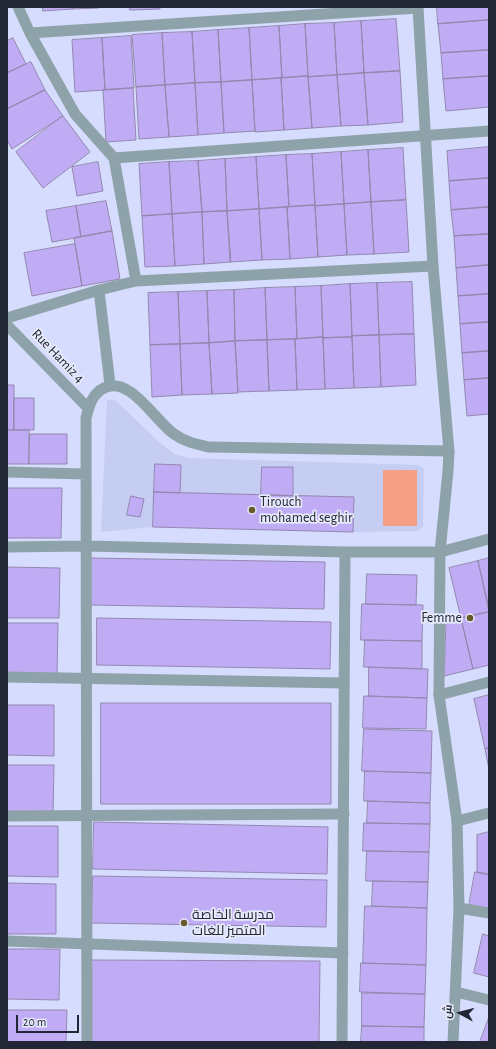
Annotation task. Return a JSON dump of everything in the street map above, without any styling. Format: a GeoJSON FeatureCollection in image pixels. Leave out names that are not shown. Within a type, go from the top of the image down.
{"type":"FeatureCollection","features":[{"type":"Feature","properties":{"kind":"street"},"geometry":{"type":"LineString","coordinates":[[18,7],[30,33],[75,114],[114,158],[136,281]]}},
{"type":"Feature","properties":{"kind":"street"},"geometry":{"type":"LineString","coordinates":[[30,33],[418,8],[433,266],[449,451],[440,552],[439,695],[457,821],[459,908],[453,1042]]}},
{"type":"Feature","properties":{"kind":"street"},"geometry":{"type":"LineString","coordinates":[[114,158],[489,131]]}},
{"type":"Feature","properties":{"kind":"street"},"geometry":{"type":"LineString","coordinates":[[7,318],[99,290],[136,281],[433,266]]}},
{"type":"Feature","properties":{"kind":"street"},"geometry":{"type":"LineString","coordinates":[[99,290],[110,385]]}},
{"type":"Feature","properties":{"kind":"street","name":"Rue Hamiz 4"},"geometry":{"type":"LineString","coordinates":[[7,325],[88,408]]}},
{"type":"Feature","properties":{"kind":"street"},"geometry":{"type":"LineString","coordinates":[[87,1042],[86,418],[88,408],[93,398],[100,390],[110,385],[118,385],[128,389],[173,433],[189,443],[209,447],[449,451]]}},
{"type":"Feature","properties":{"kind":"street"},"geometry":{"type":"LineString","coordinates":[[7,472],[86,474]]}},
{"type":"Feature","properties":{"kind":"street"},"geometry":{"type":"LineString","coordinates":[[7,547],[86,546],[345,552],[440,552],[489,539]]}},
{"type":"Feature","properties":{"kind":"street"},"geometry":{"type":"LineString","coordinates":[[342,1042],[345,552]]}},
{"type":"Feature","properties":{"kind":"street"},"geometry":{"type":"LineString","coordinates":[[7,677],[344,683]]}},
{"type":"Feature","properties":{"kind":"street"},"geometry":{"type":"LineString","coordinates":[[439,695],[489,682]]}},
{"type":"Feature","properties":{"kind":"street"},"geometry":{"type":"LineString","coordinates":[[457,821],[489,813]]}},
{"type":"Feature","properties":{"kind":"street"},"geometry":{"type":"LineString","coordinates":[[7,816],[344,814]]}},
{"type":"Feature","properties":{"kind":"street"},"geometry":{"type":"LineString","coordinates":[[459,908],[489,913]]}},
{"type":"Feature","properties":{"kind":"street"},"geometry":{"type":"LineString","coordinates":[[7,941],[343,953]]}},
{"type":"Feature","properties":{"kind":"street"},"geometry":{"type":"LineString","coordinates":[[456,992],[489,1000]]}},
{"type":"Feature","properties":{"kind":"shaded area"},"geometry":{"type":"Polygon","coordinates":[[[107,400],[115,400],[174,454],[188,458],[418,465],[424,469],[423,527],[418,531],[353,532],[153,527],[101,532],[107,400]]]}},
{"type":"Feature","properties":{"kind":"shaded area"},"geometry":{"type":"Polygon","coordinates":[[[383,470],[417,470],[417,526],[383,526],[383,470]]]}},
{"type":"Feature","properties":{"kind":"building"},"geometry":{"type":"Polygon","coordinates":[[[43,7],[72,7],[73,9],[43,11],[43,7]]]}},
{"type":"Feature","properties":{"kind":"building"},"geometry":{"type":"Polygon","coordinates":[[[72,7],[99,7],[99,8],[73,9],[72,7]]]}},
{"type":"Feature","properties":{"kind":"building"},"geometry":{"type":"Polygon","coordinates":[[[130,7],[160,7],[160,9],[130,10],[130,7]]]}},
{"type":"Feature","properties":{"kind":"building"},"geometry":{"type":"Polygon","coordinates":[[[437,7],[489,7],[489,20],[438,24],[437,7]]]}},
{"type":"Feature","properties":{"kind":"building"},"geometry":{"type":"Polygon","coordinates":[[[396,19],[400,71],[364,73],[361,21],[396,19]]]}},
{"type":"Feature","properties":{"kind":"building"},"geometry":{"type":"Polygon","coordinates":[[[489,20],[489,50],[441,53],[438,24],[489,20]]]}},
{"type":"Feature","properties":{"kind":"building"},"geometry":{"type":"Polygon","coordinates":[[[361,21],[364,73],[337,75],[334,23],[361,21]]]}},
{"type":"Feature","properties":{"kind":"building"},"geometry":{"type":"Polygon","coordinates":[[[334,23],[337,75],[308,77],[305,24],[334,23]]]}},
{"type":"Feature","properties":{"kind":"building"},"geometry":{"type":"Polygon","coordinates":[[[305,24],[308,76],[282,78],[279,26],[305,24]]]}},
{"type":"Feature","properties":{"kind":"building"},"geometry":{"type":"Polygon","coordinates":[[[279,26],[282,78],[252,80],[249,28],[279,26]]]}},
{"type":"Feature","properties":{"kind":"building"},"geometry":{"type":"Polygon","coordinates":[[[249,28],[252,80],[221,82],[218,30],[249,28]]]}},
{"type":"Feature","properties":{"kind":"building"},"geometry":{"type":"Polygon","coordinates":[[[218,30],[221,82],[195,83],[192,32],[218,30]]]}},
{"type":"Feature","properties":{"kind":"building"},"geometry":{"type":"Polygon","coordinates":[[[192,32],[195,83],[165,85],[162,33],[192,32]]]}},
{"type":"Feature","properties":{"kind":"building"},"geometry":{"type":"Polygon","coordinates":[[[162,33],[165,85],[136,87],[132,35],[162,33]]]}},
{"type":"Feature","properties":{"kind":"building"},"geometry":{"type":"Polygon","coordinates":[[[131,36],[134,88],[105,90],[102,38],[131,36]]]}},
{"type":"Feature","properties":{"kind":"building"},"geometry":{"type":"Polygon","coordinates":[[[13,38],[26,64],[7,73],[7,41],[13,38]]]}},
{"type":"Feature","properties":{"kind":"building"},"geometry":{"type":"Polygon","coordinates":[[[102,38],[105,90],[75,92],[72,40],[102,38]]]}},
{"type":"Feature","properties":{"kind":"building"},"geometry":{"type":"Polygon","coordinates":[[[489,50],[489,76],[443,79],[441,53],[489,50]]]}},
{"type":"Feature","properties":{"kind":"building"},"geometry":{"type":"Polygon","coordinates":[[[31,62],[45,90],[7,109],[7,73],[31,62]]]}},
{"type":"Feature","properties":{"kind":"building"},"geometry":{"type":"Polygon","coordinates":[[[400,71],[403,122],[368,125],[364,73],[400,71]]]}},
{"type":"Feature","properties":{"kind":"building"},"geometry":{"type":"Polygon","coordinates":[[[364,73],[368,125],[341,126],[337,75],[364,73]]]}},
{"type":"Feature","properties":{"kind":"building"},"geometry":{"type":"Polygon","coordinates":[[[337,75],[341,126],[312,128],[308,77],[337,75]]]}},
{"type":"Feature","properties":{"kind":"building"},"geometry":{"type":"Polygon","coordinates":[[[308,76],[312,128],[284,130],[281,78],[308,76]]]}},
{"type":"Feature","properties":{"kind":"building"},"geometry":{"type":"Polygon","coordinates":[[[489,76],[489,107],[446,111],[443,79],[489,76]]]}},
{"type":"Feature","properties":{"kind":"building"},"geometry":{"type":"Polygon","coordinates":[[[281,78],[284,130],[255,132],[252,80],[281,78]]]}},
{"type":"Feature","properties":{"kind":"building"},"geometry":{"type":"Polygon","coordinates":[[[252,80],[255,131],[224,133],[221,82],[252,80]]]}},
{"type":"Feature","properties":{"kind":"building"},"geometry":{"type":"Polygon","coordinates":[[[221,82],[224,133],[198,135],[195,83],[221,82]]]}},
{"type":"Feature","properties":{"kind":"building"},"geometry":{"type":"Polygon","coordinates":[[[195,83],[198,135],[169,137],[165,85],[195,83]]]}},
{"type":"Feature","properties":{"kind":"building"},"geometry":{"type":"Polygon","coordinates":[[[165,85],[169,137],[139,139],[136,87],[165,85]]]}},
{"type":"Feature","properties":{"kind":"building"},"geometry":{"type":"Polygon","coordinates":[[[133,88],[136,140],[106,142],[103,90],[133,88]]]}},
{"type":"Feature","properties":{"kind":"building"},"geometry":{"type":"Polygon","coordinates":[[[45,90],[63,116],[12,149],[7,140],[7,109],[45,90]]]}},
{"type":"Feature","properties":{"kind":"building"},"geometry":{"type":"Polygon","coordinates":[[[63,116],[90,152],[43,188],[16,152],[63,116]]]}},
{"type":"Feature","properties":{"kind":"building"},"geometry":{"type":"Polygon","coordinates":[[[489,147],[489,178],[449,181],[447,151],[489,147]]]}},
{"type":"Feature","properties":{"kind":"building"},"geometry":{"type":"Polygon","coordinates":[[[403,148],[406,200],[371,202],[368,150],[403,148]]]}},
{"type":"Feature","properties":{"kind":"building"},"geometry":{"type":"Polygon","coordinates":[[[368,150],[371,202],[344,204],[341,152],[368,150]]]}},
{"type":"Feature","properties":{"kind":"building"},"geometry":{"type":"Polygon","coordinates":[[[341,152],[344,204],[315,206],[312,154],[341,152]]]}},
{"type":"Feature","properties":{"kind":"building"},"geometry":{"type":"Polygon","coordinates":[[[312,154],[315,205],[289,207],[286,155],[312,154]]]}},
{"type":"Feature","properties":{"kind":"building"},"geometry":{"type":"Polygon","coordinates":[[[286,155],[289,207],[259,209],[256,157],[286,155]]]}},
{"type":"Feature","properties":{"kind":"building"},"geometry":{"type":"Polygon","coordinates":[[[256,157],[259,209],[227,211],[225,159],[256,157]]]}},
{"type":"Feature","properties":{"kind":"building"},"geometry":{"type":"Polygon","coordinates":[[[225,159],[227,211],[202,212],[198,161],[225,159]]]}},
{"type":"Feature","properties":{"kind":"building"},"geometry":{"type":"Polygon","coordinates":[[[198,161],[202,212],[172,214],[169,162],[198,161]]]}},
{"type":"Feature","properties":{"kind":"building"},"geometry":{"type":"Polygon","coordinates":[[[98,162],[103,191],[77,196],[72,167],[98,162]]]}},
{"type":"Feature","properties":{"kind":"building"},"geometry":{"type":"Polygon","coordinates":[[[169,162],[172,214],[142,216],[139,164],[169,162]]]}},
{"type":"Feature","properties":{"kind":"building"},"geometry":{"type":"Polygon","coordinates":[[[489,178],[489,207],[451,210],[449,181],[489,178]]]}},
{"type":"Feature","properties":{"kind":"building"},"geometry":{"type":"Polygon","coordinates":[[[406,200],[409,252],[374,254],[371,202],[406,200]]]}},
{"type":"Feature","properties":{"kind":"building"},"geometry":{"type":"Polygon","coordinates":[[[106,201],[112,231],[81,237],[76,206],[106,201]]]}},
{"type":"Feature","properties":{"kind":"building"},"geometry":{"type":"Polygon","coordinates":[[[371,202],[374,254],[347,255],[344,204],[371,202]]]}},
{"type":"Feature","properties":{"kind":"building"},"geometry":{"type":"Polygon","coordinates":[[[344,204],[347,255],[318,257],[315,206],[344,204]]]}},
{"type":"Feature","properties":{"kind":"building"},"geometry":{"type":"Polygon","coordinates":[[[315,205],[318,257],[290,259],[287,207],[315,205]]]}},
{"type":"Feature","properties":{"kind":"building"},"geometry":{"type":"Polygon","coordinates":[[[76,206],[81,237],[52,242],[46,211],[76,206]]]}},
{"type":"Feature","properties":{"kind":"building"},"geometry":{"type":"Polygon","coordinates":[[[287,207],[290,259],[262,260],[259,209],[287,207]]]}},
{"type":"Feature","properties":{"kind":"building"},"geometry":{"type":"Polygon","coordinates":[[[489,207],[489,234],[454,236],[451,210],[489,207]]]}},
{"type":"Feature","properties":{"kind":"building"},"geometry":{"type":"Polygon","coordinates":[[[259,209],[262,260],[230,262],[227,211],[259,209]]]}},
{"type":"Feature","properties":{"kind":"building"},"geometry":{"type":"Polygon","coordinates":[[[227,211],[231,262],[204,264],[202,212],[227,211]]]}},
{"type":"Feature","properties":{"kind":"building"},"geometry":{"type":"Polygon","coordinates":[[[202,212],[204,264],[175,266],[172,214],[202,212]]]}},
{"type":"Feature","properties":{"kind":"building"},"geometry":{"type":"Polygon","coordinates":[[[172,214],[175,266],[145,267],[142,216],[172,214]]]}},
{"type":"Feature","properties":{"kind":"building"},"geometry":{"type":"Polygon","coordinates":[[[112,231],[120,279],[82,286],[74,238],[112,231]]]}},
{"type":"Feature","properties":{"kind":"building"},"geometry":{"type":"Polygon","coordinates":[[[489,234],[489,265],[456,268],[454,236],[489,234]]]}},
{"type":"Feature","properties":{"kind":"building"},"geometry":{"type":"Polygon","coordinates":[[[75,244],[82,286],[32,296],[24,253],[75,244]]]}},
{"type":"Feature","properties":{"kind":"building"},"geometry":{"type":"Polygon","coordinates":[[[489,265],[489,294],[458,296],[456,268],[489,265]]]}},
{"type":"Feature","properties":{"kind":"building"},"geometry":{"type":"Polygon","coordinates":[[[412,282],[414,334],[379,335],[377,283],[412,282]]]}},
{"type":"Feature","properties":{"kind":"building"},"geometry":{"type":"Polygon","coordinates":[[[377,283],[379,335],[352,336],[350,284],[377,283]]]}},
{"type":"Feature","properties":{"kind":"building"},"geometry":{"type":"Polygon","coordinates":[[[350,284],[352,337],[323,338],[321,286],[350,284]]]}},
{"type":"Feature","properties":{"kind":"building"},"geometry":{"type":"Polygon","coordinates":[[[321,286],[323,337],[297,339],[295,287],[321,286]]]}},
{"type":"Feature","properties":{"kind":"building"},"geometry":{"type":"Polygon","coordinates":[[[295,287],[297,339],[267,340],[265,288],[295,287]]]}},
{"type":"Feature","properties":{"kind":"building"},"geometry":{"type":"Polygon","coordinates":[[[265,288],[267,340],[235,341],[234,290],[265,288]]]}},
{"type":"Feature","properties":{"kind":"building"},"geometry":{"type":"Polygon","coordinates":[[[234,290],[235,341],[209,343],[207,291],[234,290]]]}},
{"type":"Feature","properties":{"kind":"building"},"geometry":{"type":"Polygon","coordinates":[[[207,291],[209,343],[180,344],[178,292],[207,291]]]}},
{"type":"Feature","properties":{"kind":"building"},"geometry":{"type":"Polygon","coordinates":[[[178,292],[180,344],[150,345],[148,293],[178,292]]]}},
{"type":"Feature","properties":{"kind":"building"},"geometry":{"type":"Polygon","coordinates":[[[489,294],[489,322],[460,324],[458,296],[489,294]]]}},
{"type":"Feature","properties":{"kind":"building"},"geometry":{"type":"Polygon","coordinates":[[[489,322],[489,351],[462,353],[460,324],[489,322]]]}},
{"type":"Feature","properties":{"kind":"building"},"geometry":{"type":"Polygon","coordinates":[[[414,334],[416,385],[381,387],[379,335],[414,334]]]}},
{"type":"Feature","properties":{"kind":"building"},"geometry":{"type":"Polygon","coordinates":[[[379,335],[381,387],[354,388],[352,336],[379,335]]]}},
{"type":"Feature","properties":{"kind":"building"},"geometry":{"type":"Polygon","coordinates":[[[323,337],[325,389],[297,390],[295,339],[323,337]]]}},
{"type":"Feature","properties":{"kind":"building"},"geometry":{"type":"Polygon","coordinates":[[[352,337],[354,388],[325,389],[323,338],[352,337]]]}},
{"type":"Feature","properties":{"kind":"building"},"geometry":{"type":"Polygon","coordinates":[[[295,339],[297,390],[269,391],[267,340],[295,339]]]}},
{"type":"Feature","properties":{"kind":"building"},"geometry":{"type":"Polygon","coordinates":[[[267,340],[269,391],[238,392],[235,341],[267,340]]]}},
{"type":"Feature","properties":{"kind":"building"},"geometry":{"type":"Polygon","coordinates":[[[235,341],[238,393],[212,394],[209,343],[235,341]]]}},
{"type":"Feature","properties":{"kind":"building"},"geometry":{"type":"Polygon","coordinates":[[[209,343],[212,394],[182,395],[180,344],[209,343]]]}},
{"type":"Feature","properties":{"kind":"building"},"geometry":{"type":"Polygon","coordinates":[[[180,344],[182,395],[152,397],[150,345],[180,344]]]}},
{"type":"Feature","properties":{"kind":"building"},"geometry":{"type":"Polygon","coordinates":[[[489,351],[489,378],[464,380],[462,353],[489,351]]]}},
{"type":"Feature","properties":{"kind":"building"},"geometry":{"type":"Polygon","coordinates":[[[489,378],[489,414],[467,416],[464,380],[489,378]]]}},
{"type":"Feature","properties":{"kind":"building"},"geometry":{"type":"Polygon","coordinates":[[[7,385],[14,385],[14,430],[7,430],[7,385]]]}},
{"type":"Feature","properties":{"kind":"building"},"geometry":{"type":"Polygon","coordinates":[[[14,398],[34,398],[34,430],[14,430],[14,398]]]}},
{"type":"Feature","properties":{"kind":"building"},"geometry":{"type":"Polygon","coordinates":[[[7,430],[29,430],[29,464],[7,464],[7,430]]]}},
{"type":"Feature","properties":{"kind":"building"},"geometry":{"type":"Polygon","coordinates":[[[30,434],[67,434],[67,464],[29,464],[30,434]]]}},
{"type":"Feature","properties":{"kind":"building"},"geometry":{"type":"Polygon","coordinates":[[[155,464],[181,465],[180,493],[154,492],[155,464]]]}},
{"type":"Feature","properties":{"kind":"building"},"geometry":{"type":"Polygon","coordinates":[[[262,467],[293,467],[293,496],[261,495],[262,467]]]}},
{"type":"Feature","properties":{"kind":"building"},"geometry":{"type":"Polygon","coordinates":[[[7,488],[62,488],[61,538],[7,538],[7,488]]]}},
{"type":"Feature","properties":{"kind":"building"},"geometry":{"type":"Polygon","coordinates":[[[154,492],[354,497],[353,532],[153,527],[154,492]]]}},
{"type":"Feature","properties":{"kind":"building"},"geometry":{"type":"Polygon","coordinates":[[[131,496],[144,499],[140,517],[127,515],[131,496]]]}},
{"type":"Feature","properties":{"kind":"building"},"geometry":{"type":"Polygon","coordinates":[[[91,558],[325,562],[324,609],[90,605],[91,558]]]}},
{"type":"Feature","properties":{"kind":"building"},"geometry":{"type":"Polygon","coordinates":[[[489,558],[489,608],[478,561],[489,558]]]}},
{"type":"Feature","properties":{"kind":"building"},"geometry":{"type":"Polygon","coordinates":[[[478,561],[489,612],[461,618],[449,568],[478,561]]]}},
{"type":"Feature","properties":{"kind":"building"},"geometry":{"type":"Polygon","coordinates":[[[7,567],[60,568],[59,618],[7,618],[7,567]]]}},
{"type":"Feature","properties":{"kind":"building"},"geometry":{"type":"Polygon","coordinates":[[[367,574],[417,575],[416,605],[366,604],[367,574]]]}},
{"type":"Feature","properties":{"kind":"building"},"geometry":{"type":"Polygon","coordinates":[[[362,604],[423,605],[422,641],[361,640],[362,604]]]}},
{"type":"Feature","properties":{"kind":"building"},"geometry":{"type":"Polygon","coordinates":[[[489,612],[489,665],[473,669],[461,618],[489,612]]]}},
{"type":"Feature","properties":{"kind":"building"},"geometry":{"type":"Polygon","coordinates":[[[97,618],[331,622],[330,669],[97,665],[97,618]]]}},
{"type":"Feature","properties":{"kind":"building"},"geometry":{"type":"Polygon","coordinates":[[[461,619],[473,669],[444,676],[446,622],[461,619]]]}},
{"type":"Feature","properties":{"kind":"building"},"geometry":{"type":"Polygon","coordinates":[[[7,623],[58,623],[57,674],[7,673],[7,623]]]}},
{"type":"Feature","properties":{"kind":"building"},"geometry":{"type":"Polygon","coordinates":[[[365,640],[422,641],[422,669],[364,667],[365,640]]]}},
{"type":"Feature","properties":{"kind":"building"},"geometry":{"type":"Polygon","coordinates":[[[369,667],[428,669],[427,698],[369,696],[369,667]]]}},
{"type":"Feature","properties":{"kind":"building"},"geometry":{"type":"Polygon","coordinates":[[[489,695],[489,748],[485,749],[474,699],[489,695]]]}},
{"type":"Feature","properties":{"kind":"building"},"geometry":{"type":"Polygon","coordinates":[[[364,696],[427,698],[426,729],[363,728],[364,696]]]}},
{"type":"Feature","properties":{"kind":"building"},"geometry":{"type":"Polygon","coordinates":[[[101,703],[331,703],[331,804],[101,804],[101,703]]]}},
{"type":"Feature","properties":{"kind":"building"},"geometry":{"type":"Polygon","coordinates":[[[7,705],[54,705],[54,756],[7,755],[7,705]]]}},
{"type":"Feature","properties":{"kind":"building"},"geometry":{"type":"Polygon","coordinates":[[[364,729],[432,731],[431,773],[362,771],[364,729]]]}},
{"type":"Feature","properties":{"kind":"building"},"geometry":{"type":"Polygon","coordinates":[[[489,748],[489,769],[485,749],[489,748]]]}},
{"type":"Feature","properties":{"kind":"building"},"geometry":{"type":"Polygon","coordinates":[[[7,765],[54,765],[53,815],[7,815],[7,765]]]}},
{"type":"Feature","properties":{"kind":"building"},"geometry":{"type":"Polygon","coordinates":[[[365,771],[431,773],[430,803],[364,801],[365,771]]]}},
{"type":"Feature","properties":{"kind":"building"},"geometry":{"type":"Polygon","coordinates":[[[368,801],[430,803],[430,824],[367,823],[368,801]]]}},
{"type":"Feature","properties":{"kind":"building"},"geometry":{"type":"Polygon","coordinates":[[[94,822],[328,827],[327,874],[93,869],[94,822]]]}},
{"type":"Feature","properties":{"kind":"building"},"geometry":{"type":"Polygon","coordinates":[[[364,823],[430,824],[429,852],[363,851],[364,823]]]}},
{"type":"Feature","properties":{"kind":"building"},"geometry":{"type":"Polygon","coordinates":[[[7,826],[58,826],[58,877],[7,876],[7,826]]]}},
{"type":"Feature","properties":{"kind":"building"},"geometry":{"type":"Polygon","coordinates":[[[489,832],[489,874],[477,872],[477,835],[489,832]]]}},
{"type":"Feature","properties":{"kind":"building"},"geometry":{"type":"Polygon","coordinates":[[[367,851],[429,852],[428,882],[366,881],[367,851]]]}},
{"type":"Feature","properties":{"kind":"building"},"geometry":{"type":"Polygon","coordinates":[[[475,872],[489,875],[489,910],[469,906],[475,872]]]}},
{"type":"Feature","properties":{"kind":"building"},"geometry":{"type":"Polygon","coordinates":[[[93,876],[327,880],[326,927],[92,923],[93,876]]]}},
{"type":"Feature","properties":{"kind":"building"},"geometry":{"type":"Polygon","coordinates":[[[373,881],[428,882],[427,908],[372,906],[373,881]]]}},
{"type":"Feature","properties":{"kind":"building"},"geometry":{"type":"Polygon","coordinates":[[[7,883],[56,884],[56,934],[7,934],[7,883]]]}},
{"type":"Feature","properties":{"kind":"building"},"geometry":{"type":"Polygon","coordinates":[[[365,906],[427,908],[426,965],[363,963],[365,906]]]}},
{"type":"Feature","properties":{"kind":"building"},"geometry":{"type":"Polygon","coordinates":[[[483,934],[489,936],[489,977],[474,973],[483,934]]]}},
{"type":"Feature","properties":{"kind":"building"},"geometry":{"type":"Polygon","coordinates":[[[7,949],[60,949],[59,1000],[7,999],[7,949]]]}},
{"type":"Feature","properties":{"kind":"building"},"geometry":{"type":"Polygon","coordinates":[[[90,960],[320,961],[319,1042],[90,1042],[90,960]]]}},
{"type":"Feature","properties":{"kind":"building"},"geometry":{"type":"Polygon","coordinates":[[[361,963],[426,965],[425,994],[360,992],[361,963]]]}},
{"type":"Feature","properties":{"kind":"building"},"geometry":{"type":"Polygon","coordinates":[[[362,993],[425,994],[424,1027],[362,1026],[362,993]]]}},
{"type":"Feature","properties":{"kind":"building"},"geometry":{"type":"Polygon","coordinates":[[[7,1010],[67,1010],[66,1042],[7,1042],[7,1010]]]}},
{"type":"Feature","properties":{"kind":"building"},"geometry":{"type":"Polygon","coordinates":[[[489,1017],[489,1042],[480,1042],[489,1017]]]}},
{"type":"Feature","properties":{"kind":"building"},"geometry":{"type":"Polygon","coordinates":[[[362,1026],[424,1027],[424,1042],[361,1042],[362,1026]]]}},
{"type":"Feature","properties":{"kind":"place","name":"Tirouch mohamed seghir"},"geometry":{"type":"Point","coordinates":[252,510]}},
{"type":"Feature","properties":{"kind":"place","name":"Femme"},"geometry":{"type":"Point","coordinates":[470,618]}},
{"type":"Feature","properties":{"kind":"place","name":"مدرسة الخاصة المتميز للغات"},"geometry":{"type":"Point","coordinates":[184,923]}}]}
